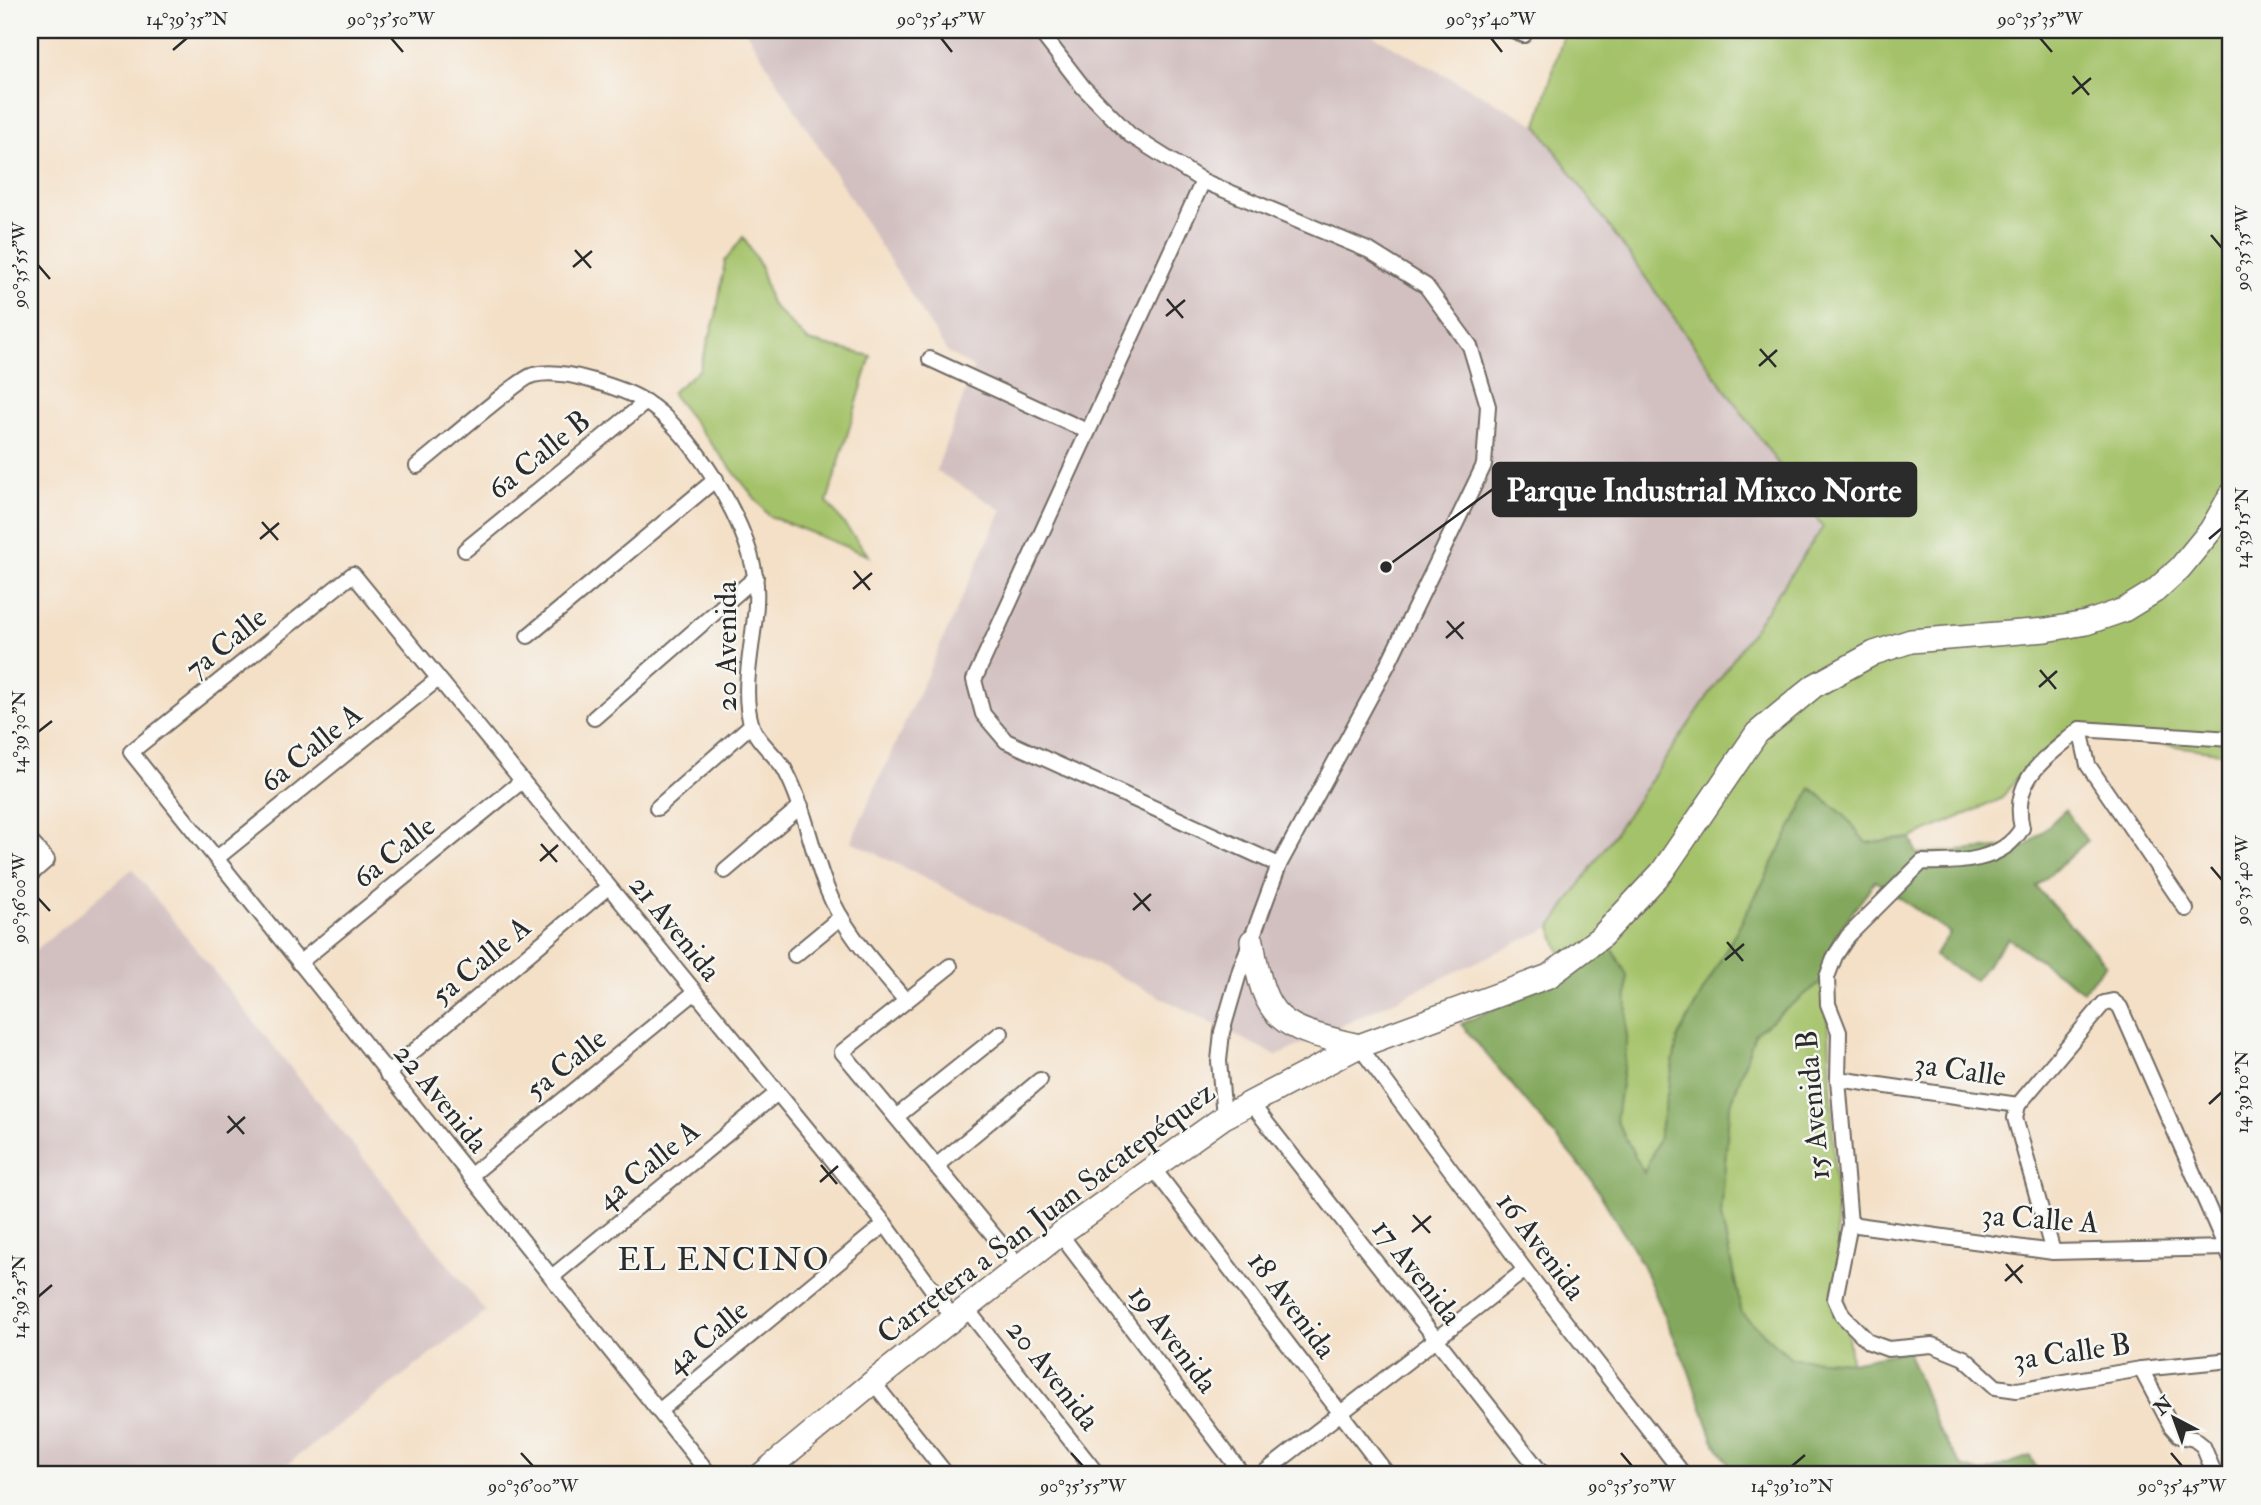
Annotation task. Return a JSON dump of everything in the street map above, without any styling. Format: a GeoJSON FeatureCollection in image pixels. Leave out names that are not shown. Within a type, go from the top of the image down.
{"type":"FeatureCollection","features":[{"type":"Feature","properties":{"kind":"main road","name":"Carretera a San Juan Sacatepéquez"},"geometry":{"type":"LineString","coordinates":[[769,1473],[873,1382],[1060,1234],[1224,1117],[1359,1046],[1549,976],[1601,937],[1662,872],[1757,733],[1779,712],[1834,673],[1874,653],[1911,641],[2046,630],[2086,623],[2124,610],[2155,591],[2180,568],[2211,530],[2231,495]]}},
{"type":"Feature","properties":{"kind":"main road"},"geometry":{"type":"LineString","coordinates":[[1252,941],[1263,996],[1279,1019],[1295,1029],[1359,1046]]}},
{"type":"Feature","properties":{"kind":"street"},"geometry":{"type":"LineString","coordinates":[[1039,30],[1083,87],[1130,135],[1203,181],[1370,251],[1426,286],[1470,346],[1488,406],[1484,465],[1388,664],[1279,865],[1222,1032],[1219,1061],[1224,1117]]}},
{"type":"Feature","properties":{"kind":"street"},"geometry":{"type":"LineString","coordinates":[[1203,181],[974,680],[983,714],[1006,741],[1279,865]]}},
{"type":"Feature","properties":{"kind":"street"},"geometry":{"type":"LineString","coordinates":[[930,359],[1087,430]]}},
{"type":"Feature","properties":{"kind":"street","name":"20 Avenida"},"geometry":{"type":"LineString","coordinates":[[417,466],[531,375],[571,375],[610,386],[646,402],[687,440],[716,479],[743,535],[756,577],[748,693],[751,725],[784,769],[801,806],[827,890],[841,917],[859,944],[906,1001]]}},
{"type":"Feature","properties":{"kind":"street","name":"6a Calle B"},"geometry":{"type":"LineString","coordinates":[[465,550],[646,402]]}},
{"type":"Feature","properties":{"kind":"street"},"geometry":{"type":"LineString","coordinates":[[528,636],[716,479]]}},
{"type":"Feature","properties":{"kind":"street","name":"21 Avenida"},"geometry":{"type":"LineString","coordinates":[[353,574],[776,1094],[960,1313]]}},
{"type":"Feature","properties":{"kind":"street","name":"7a Calle"},"geometry":{"type":"LineString","coordinates":[[131,752],[353,574]]}},
{"type":"Feature","properties":{"kind":"street"},"geometry":{"type":"LineString","coordinates":[[594,718],[756,577]]}},
{"type":"Feature","properties":{"kind":"street","name":"6a Calle A"},"geometry":{"type":"LineString","coordinates":[[217,858],[438,679]]}},
{"type":"Feature","properties":{"kind":"street"},"geometry":{"type":"LineString","coordinates":[[657,808],[751,725]]}},
{"type":"Feature","properties":{"kind":"street"},"geometry":{"type":"LineString","coordinates":[[2186,909],[2088,765],[2080,729],[2231,739]]}},
{"type":"Feature","properties":{"kind":"street","name":"15 Avenida B"},"geometry":{"type":"LineString","coordinates":[[1855,1331],[1843,1316],[1835,1299],[1850,1224],[1838,1079],[1839,1032],[1828,1004],[1827,977],[1835,956],[1848,936],[1922,862],[1970,859],[1994,854],[2013,844],[2022,828],[2017,808],[2022,786],[2037,766],[2080,729]]}},
{"type":"Feature","properties":{"kind":"street","name":"22 Avenida"},"geometry":{"type":"LineString","coordinates":[[131,752],[710,1475]]}},
{"type":"Feature","properties":{"kind":"street","name":"6a Calle"},"geometry":{"type":"LineString","coordinates":[[299,963],[522,781]]}},
{"type":"Feature","properties":{"kind":"street"},"geometry":{"type":"LineString","coordinates":[[725,871],[801,806]]}},
{"type":"Feature","properties":{"kind":"street"},"geometry":{"type":"LineString","coordinates":[[30,841],[47,860],[30,875]]}},
{"type":"Feature","properties":{"kind":"street","name":"5a Calle A"},"geometry":{"type":"LineString","coordinates":[[387,1074],[608,887]]}},
{"type":"Feature","properties":{"kind":"street"},"geometry":{"type":"LineString","coordinates":[[795,955],[841,917]]}},
{"type":"Feature","properties":{"kind":"street"},"geometry":{"type":"LineString","coordinates":[[950,966],[842,1052],[1020,1266]]}},
{"type":"Feature","properties":{"kind":"street","name":"5a Calle"},"geometry":{"type":"LineString","coordinates":[[470,1175],[694,993]]}},
{"type":"Feature","properties":{"kind":"street","name":"3a Calle"},"geometry":{"type":"LineString","coordinates":[[1838,1079],[2018,1105],[2104,1003],[2113,1001],[2120,1007],[2229,1254]]}},
{"type":"Feature","properties":{"kind":"street"},"geometry":{"type":"LineString","coordinates":[[897,1117],[1001,1033]]}},
{"type":"Feature","properties":{"kind":"street","name":"16 Avenida"},"geometry":{"type":"LineString","coordinates":[[1359,1046],[1525,1270],[1684,1475]]}},
{"type":"Feature","properties":{"kind":"street"},"geometry":{"type":"LineString","coordinates":[[936,1166],[1040,1080]]}},
{"type":"Feature","properties":{"kind":"street","name":"4a Calle A"},"geometry":{"type":"LineString","coordinates":[[553,1276],[776,1094]]}},
{"type":"Feature","properties":{"kind":"street","name":"17 Avenida"},"geometry":{"type":"LineString","coordinates":[[1250,1102],[1543,1475]]}},
{"type":"Feature","properties":{"kind":"street"},"geometry":{"type":"LineString","coordinates":[[2018,1105],[2015,1118],[2053,1252]]}},
{"type":"Feature","properties":{"kind":"street","name":"18 Avenida"},"geometry":{"type":"LineString","coordinates":[[1153,1168],[1388,1475]]}},
{"type":"Feature","properties":{"kind":"street","name":"4a Calle"},"geometry":{"type":"LineString","coordinates":[[659,1411],[885,1224]]}},
{"type":"Feature","properties":{"kind":"street","name":"3a Calle A"},"geometry":{"type":"LineString","coordinates":[[1850,1224],[2053,1252],[2229,1254]]}},
{"type":"Feature","properties":{"kind":"street","name":"19 Avenida"},"geometry":{"type":"LineString","coordinates":[[1060,1234],[1243,1475]]}},
{"type":"Feature","properties":{"kind":"street"},"geometry":{"type":"LineString","coordinates":[[1261,1475],[1525,1270]]}},
{"type":"Feature","properties":{"kind":"street","name":"20 Avenida"},"geometry":{"type":"LineString","coordinates":[[960,1313],[1098,1475]]}},
{"type":"Feature","properties":{"kind":"street","name":"3a Calle B"},"geometry":{"type":"LineString","coordinates":[[1855,1331],[1869,1342],[1888,1349],[1932,1345],[1964,1358],[1996,1387],[2017,1390],[2140,1369],[2231,1360]]}},
{"type":"Feature","properties":{"kind":"street"},"geometry":{"type":"LineString","coordinates":[[2140,1369],[2171,1426],[2180,1436],[2194,1439],[2203,1446],[2215,1475]]}},
{"type":"Feature","properties":{"kind":"street"},"geometry":{"type":"LineString","coordinates":[[873,1382],[947,1475]]}},
{"type":"Feature","properties":{"kind":"shaded area"},"geometry":{"type":"Polygon","coordinates":[[[745,30],[1363,30],[1537,125],[1824,527],[1551,927],[1277,1056],[851,841],[1002,510],[936,471],[974,368],[947,352],[745,30]]]}},
{"type":"Feature","properties":{"kind":"shaded area"},"geometry":{"type":"Polygon","coordinates":[[[132,869],[486,1312],[273,1475],[30,1475],[30,955],[132,869]]]}},
{"type":"Feature","properties":{"kind":"green space"},"geometry":{"type":"Polygon","coordinates":[[[1565,30],[2231,30],[2231,754],[2087,733],[2049,751],[2019,775],[2001,799],[1911,838],[1866,843],[1844,815],[1811,788],[1766,877],[1678,1037],[1658,1141],[1644,1174],[1616,1120],[1626,1048],[1627,975],[1568,974],[1551,927],[1823,527],[1537,125],[1565,30]]]}},
{"type":"Feature","properties":{"kind":"green space"},"geometry":{"type":"Polygon","coordinates":[[[743,237],[760,265],[771,304],[808,341],[871,356],[827,502],[869,556],[769,516],[671,393],[699,370],[716,316],[725,261],[743,237]]]}},
{"type":"Feature","properties":{"kind":"green space"},"geometry":{"type":"Polygon","coordinates":[[[1811,788],[1844,815],[1866,843],[1911,838],[1917,854],[2027,846],[2065,810],[2087,841],[2036,887],[2106,964],[2083,991],[2008,938],[1975,980],[1934,956],[1950,933],[1875,881],[1836,935],[1822,981],[1755,1033],[1729,1110],[1721,1216],[1742,1314],[1791,1358],[1851,1362],[1907,1351],[1939,1430],[1962,1467],[1982,1473],[2030,1456],[2040,1475],[1735,1475],[1713,1439],[1688,1369],[1642,1264],[1591,1179],[1461,1024],[1568,974],[1609,943],[1627,975],[1626,1048],[1616,1120],[1644,1173],[1658,1141],[1678,1037],[1766,877],[1811,788]]]}},
{"type":"Feature","properties":{"kind":"green space"},"geometry":{"type":"Polygon","coordinates":[[[1822,981],[1829,1031],[1837,1233],[1851,1362],[1791,1358],[1742,1314],[1721,1216],[1729,1110],[1755,1033],[1822,981]]]}},
{"type":"Feature","properties":{"kind":"place","name":"Parque Industrial Mixco Norte"},"geometry":{"type":"Point","coordinates":[1386,567]}},
{"type":"Feature","properties":{"kind":"district","name":"EL ENCINO"},"geometry":{"type":"Point","coordinates":[724,1260]}}]}
